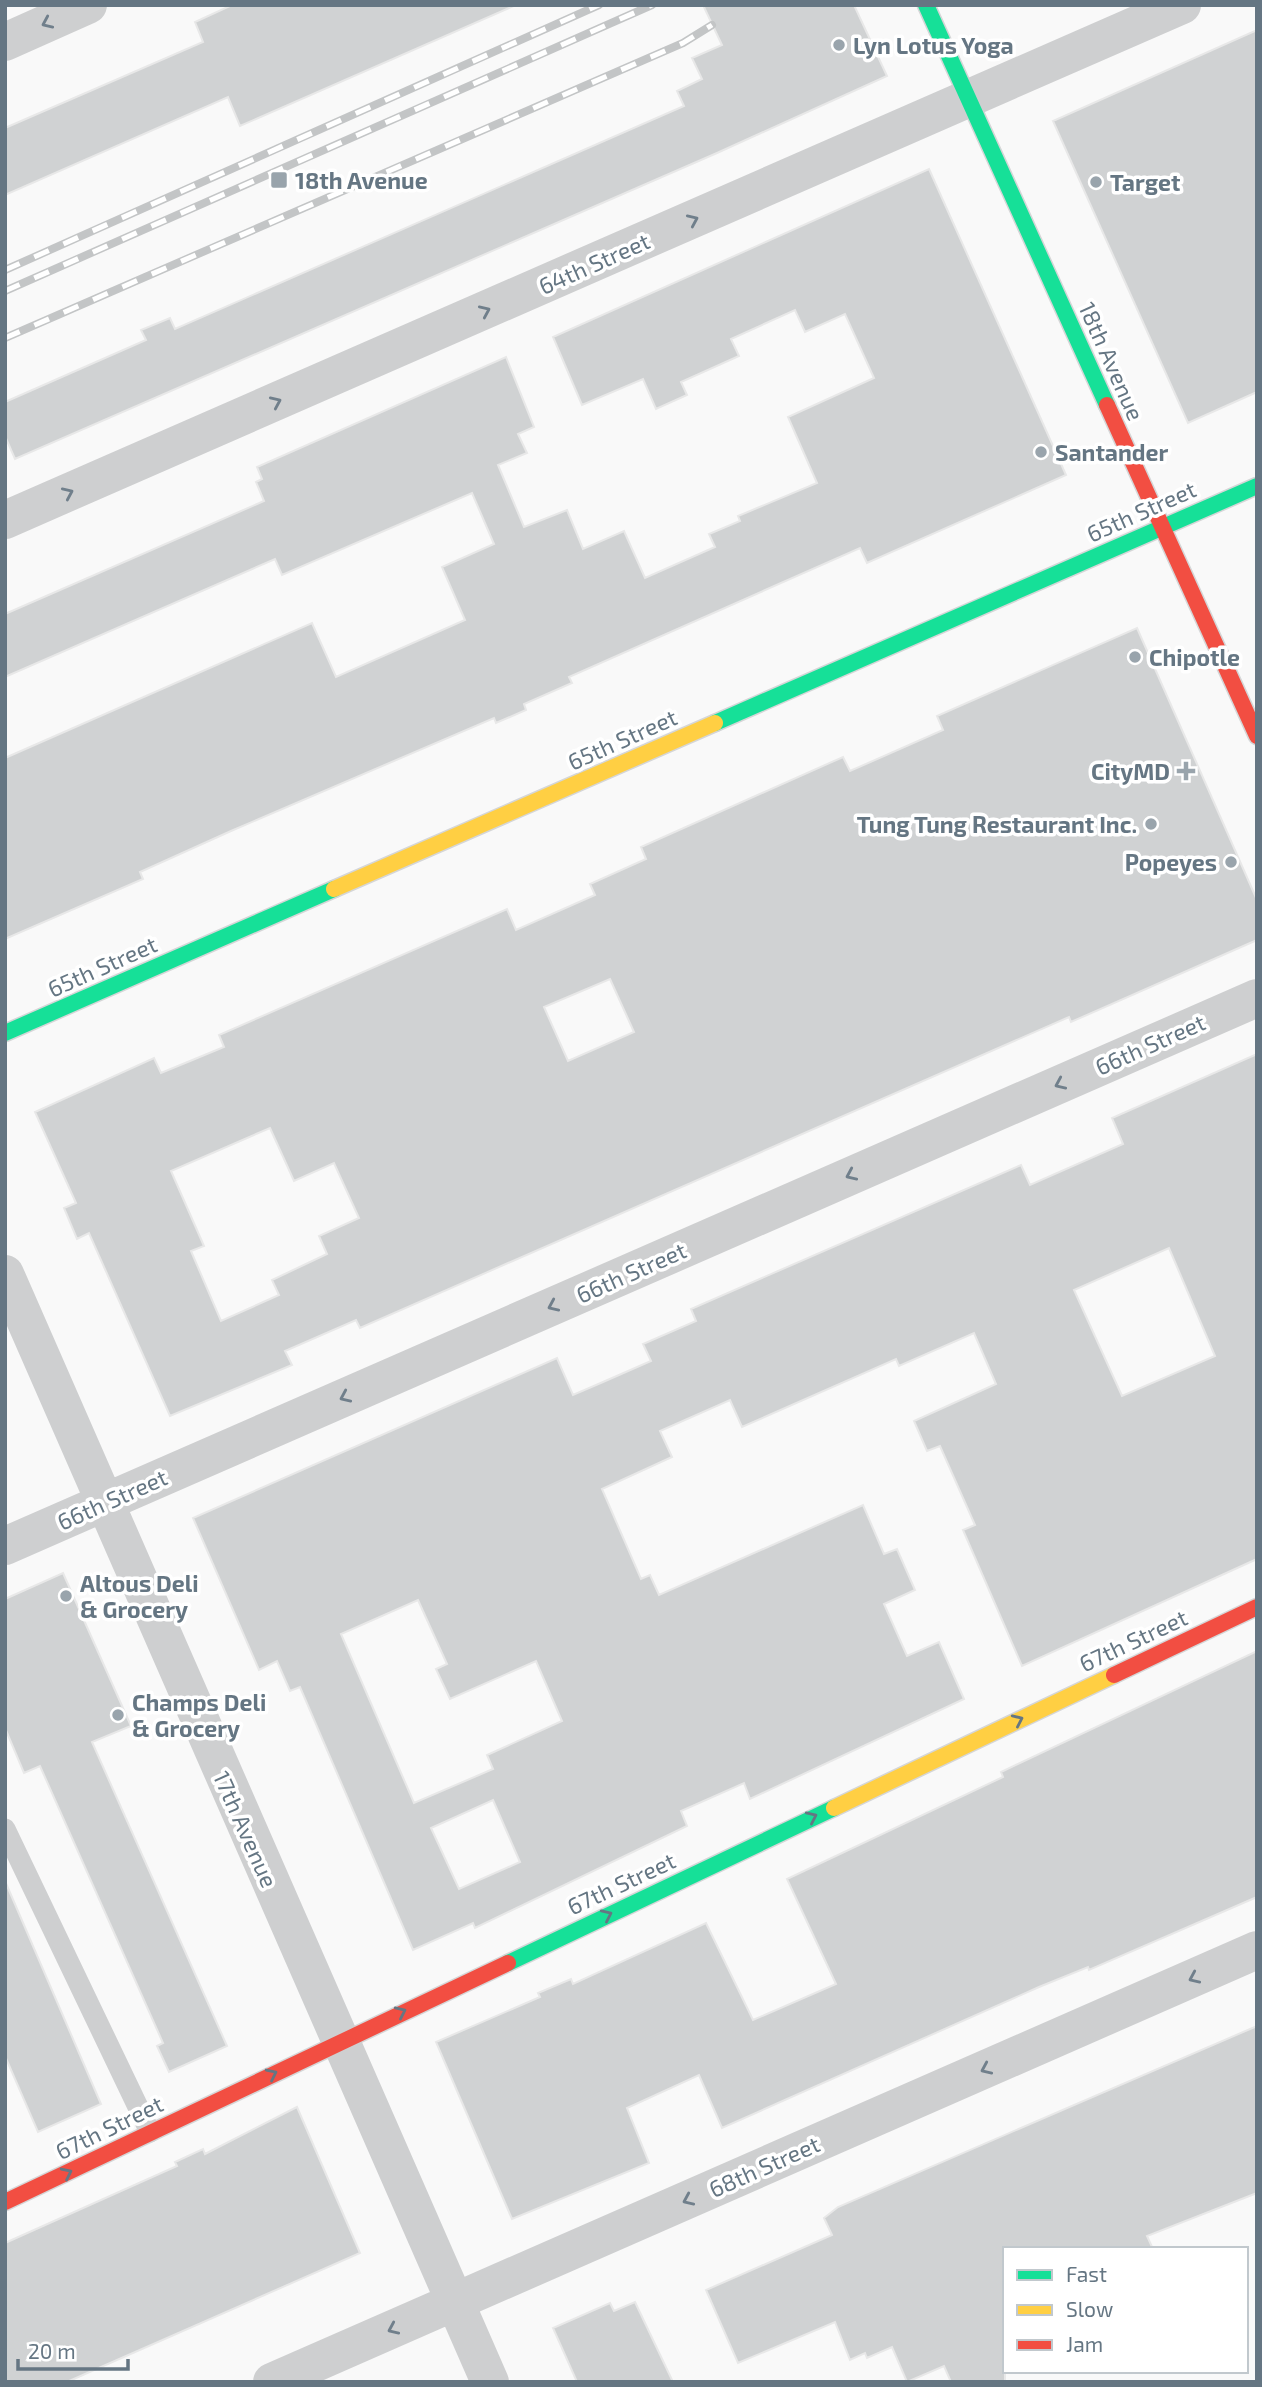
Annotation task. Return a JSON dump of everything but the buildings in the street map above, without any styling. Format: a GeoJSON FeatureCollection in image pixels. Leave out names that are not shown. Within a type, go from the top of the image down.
{"type":"FeatureCollection","features":[{"type":"Feature","properties":{"kind":"street"},"geometry":{"type":"LineString","coordinates":[[5,42],[88,5]]}},
{"type":"Feature","properties":{"kind":"street","name":"18th Avenue"},"geometry":{"type":"LineString","coordinates":[[926,5],[1257,736]]}},
{"type":"Feature","properties":{"kind":"street","name":"64th Street"},"geometry":{"type":"LineString","coordinates":[[5,520],[1182,5]]}},
{"type":"Feature","properties":{"kind":"street","name":"65th Street"},"geometry":{"type":"LineString","coordinates":[[5,1033],[1257,486]]}},
{"type":"Feature","properties":{"kind":"street","name":"66th Street"},"geometry":{"type":"LineString","coordinates":[[5,1546],[1257,998]]}},
{"type":"Feature","properties":{"kind":"street","name":"17th Avenue"},"geometry":{"type":"LineString","coordinates":[[5,1274],[490,2382]]}},
{"type":"Feature","properties":{"kind":"street","name":"67th Street"},"geometry":{"type":"LineString","coordinates":[[5,2202],[1257,1606]]}},
{"type":"Feature","properties":{"kind":"street","name":"68th Street"},"geometry":{"type":"LineString","coordinates":[[272,2382],[1257,1950]]}},
{"type":"Feature","properties":{"kind":"lane"},"geometry":{"type":"LineString","coordinates":[[5,1829],[150,2132]]}},
{"type":"Feature","properties":{"kind":"railway"},"geometry":{"type":"LineString","coordinates":[[5,270],[599,5]]}},
{"type":"Feature","properties":{"kind":"railway"},"geometry":{"type":"LineString","coordinates":[[5,291],[652,5]]}},
{"type":"Feature","properties":{"kind":"railway"},"geometry":{"type":"LineString","coordinates":[[5,338],[683,43],[712,25]]}},
{"type":"Feature","properties":{"kind":"traffic: fast"},"geometry":{"type":"LineString","coordinates":[[926,5],[1107,405]]}},
{"type":"Feature","properties":{"kind":"traffic: fast"},"geometry":{"type":"LineString","coordinates":[[715,723],[1257,486]]}},
{"type":"Feature","properties":{"kind":"traffic: fast"},"geometry":{"type":"LineString","coordinates":[[5,1033],[334,889]]}},
{"type":"Feature","properties":{"kind":"traffic: fast"},"geometry":{"type":"LineString","coordinates":[[508,1963],[834,1808]]}},
{"type":"Feature","properties":{"kind":"traffic: slow"},"geometry":{"type":"LineString","coordinates":[[334,889],[715,723]]}},
{"type":"Feature","properties":{"kind":"traffic: slow"},"geometry":{"type":"LineString","coordinates":[[834,1808],[1114,1675]]}},
{"type":"Feature","properties":{"kind":"traffic: jam"},"geometry":{"type":"LineString","coordinates":[[1107,405],[1257,736]]}},
{"type":"Feature","properties":{"kind":"traffic: jam"},"geometry":{"type":"LineString","coordinates":[[1114,1675],[1257,1607]]}},
{"type":"Feature","properties":{"kind":"traffic: jam"},"geometry":{"type":"LineString","coordinates":[[5,2202],[508,1963]]}},
{"type":"Feature","properties":{"kind":"place","name":"Lyn Lotus Yoga"},"geometry":{"type":"Point","coordinates":[839,45]}},
{"type":"Feature","properties":{"kind":"place","name":"18th Avenue"},"geometry":{"type":"Point","coordinates":[279,180]}},
{"type":"Feature","properties":{"kind":"place","name":"Target"},"geometry":{"type":"Point","coordinates":[1096,182]}},
{"type":"Feature","properties":{"kind":"place","name":"Santander"},"geometry":{"type":"Point","coordinates":[1041,452]}},
{"type":"Feature","properties":{"kind":"place","name":"Chipotle"},"geometry":{"type":"Point","coordinates":[1135,657]}},
{"type":"Feature","properties":{"kind":"place","name":"CityMD"},"geometry":{"type":"Point","coordinates":[1186,771]}},
{"type":"Feature","properties":{"kind":"place","name":"Tung Tung Restaurant Inc."},"geometry":{"type":"Point","coordinates":[1151,824]}},
{"type":"Feature","properties":{"kind":"place","name":"Popeyes"},"geometry":{"type":"Point","coordinates":[1231,862]}},
{"type":"Feature","properties":{"kind":"place","name":"Altous Deli & Grocery"},"geometry":{"type":"Point","coordinates":[66,1596]}},
{"type":"Feature","properties":{"kind":"place","name":"Champs Deli & Grocery"},"geometry":{"type":"Point","coordinates":[118,1715]}}]}
